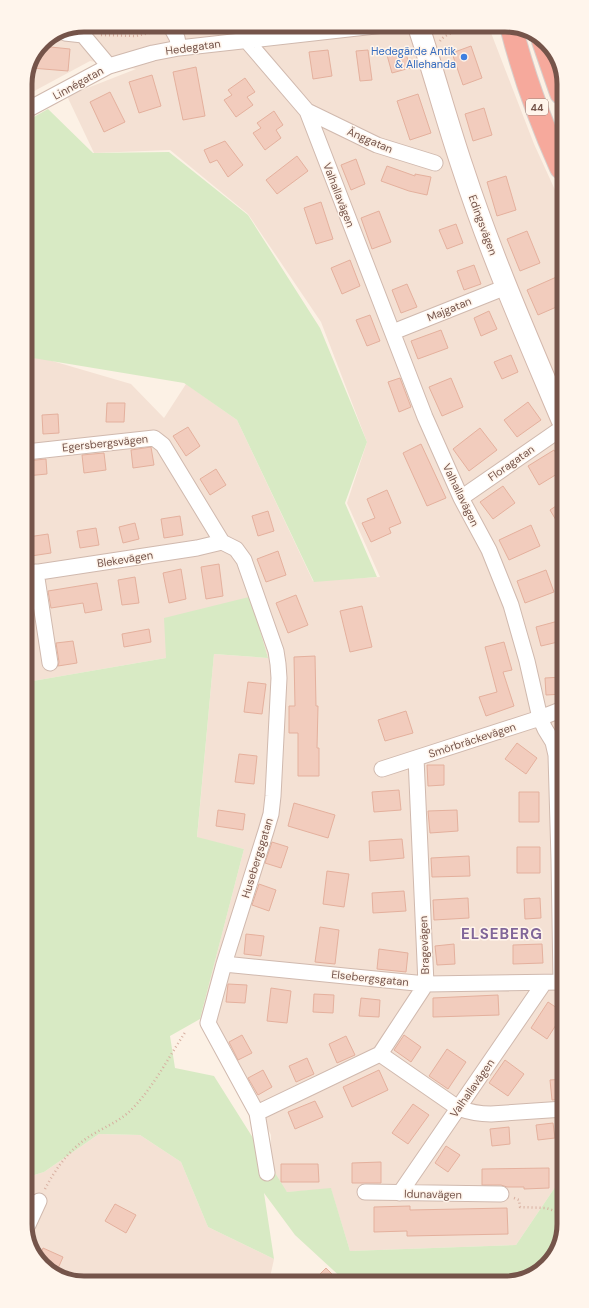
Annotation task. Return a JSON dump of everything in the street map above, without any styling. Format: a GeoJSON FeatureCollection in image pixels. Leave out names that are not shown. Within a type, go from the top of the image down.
{"type":"FeatureCollection","features":[{"type":"Feature","properties":{"kind":"highway","name":"44"},"geometry":{"type":"LineString","coordinates":[[513,33],[540,118],[557,158]]}},
{"type":"Feature","properties":{"kind":"highway","name":"44"},"geometry":{"type":"LineString","coordinates":[[548,55],[557,81]]}},
{"type":"Feature","properties":{"kind":"street","name":"Hedegatan"},"geometry":{"type":"LineString","coordinates":[[109,66],[153,53],[176,37],[247,41],[324,32]]}},
{"type":"Feature","properties":{"kind":"street","name":"Edingsvägen"},"geometry":{"type":"LineString","coordinates":[[420,32],[463,170],[506,287],[557,408]]}},
{"type":"Feature","properties":{"kind":"street"},"geometry":{"type":"LineString","coordinates":[[73,33],[83,34],[109,66]]}},
{"type":"Feature","properties":{"kind":"street","name":"Valhallavägen"},"geometry":{"type":"LineString","coordinates":[[247,41],[307,111],[425,417],[461,498],[489,550],[511,605],[527,661],[540,718],[553,742],[556,755],[557,776]]}},
{"type":"Feature","properties":{"kind":"street","name":"Linnégatan"},"geometry":{"type":"LineString","coordinates":[[32,107],[109,66]]}},
{"type":"Feature","properties":{"kind":"street","name":"Änggatan"},"geometry":{"type":"LineString","coordinates":[[307,111],[377,145],[435,163]]}},
{"type":"Feature","properties":{"kind":"street","name":"Majgatan"},"geometry":{"type":"LineString","coordinates":[[393,332],[506,287]]}},
{"type":"Feature","properties":{"kind":"street","name":"Floragatan"},"geometry":{"type":"LineString","coordinates":[[461,498],[557,431]]}},
{"type":"Feature","properties":{"kind":"street","name":"Egersbergsvägen"},"geometry":{"type":"LineString","coordinates":[[32,451],[154,438],[163,445],[222,542]]}},
{"type":"Feature","properties":{"kind":"street","name":"Blekevägen"},"geometry":{"type":"LineString","coordinates":[[32,573],[197,548],[222,542]]}},
{"type":"Feature","properties":{"kind":"street","name":"Husebergsgatan"},"geometry":{"type":"LineString","coordinates":[[222,542],[236,548],[244,560],[276,651],[279,678],[271,814],[262,848],[224,964],[208,1023],[257,1113],[267,1173]]}},
{"type":"Feature","properties":{"kind":"street"},"geometry":{"type":"LineString","coordinates":[[32,578],[50,663]]}},
{"type":"Feature","properties":{"kind":"street","name":"Smörbräckevägen"},"geometry":{"type":"LineString","coordinates":[[382,769],[557,711]]}},
{"type":"Feature","properties":{"kind":"street","name":"Bragevägen"},"geometry":{"type":"LineString","coordinates":[[380,1054],[426,984],[416,758]]}},
{"type":"Feature","properties":{"kind":"street","name":"Elsebergsgatan"},"geometry":{"type":"LineString","coordinates":[[224,964],[426,984],[557,982]]}},
{"type":"Feature","properties":{"kind":"street","name":"Valhallavägen"},"geometry":{"type":"LineString","coordinates":[[400,1193],[544,983]]}},
{"type":"Feature","properties":{"kind":"street"},"geometry":{"type":"LineString","coordinates":[[257,1113],[380,1054],[458,1108],[466,1111],[483,1114],[557,1109]]}},
{"type":"Feature","properties":{"kind":"street","name":"Idunavägen"},"geometry":{"type":"LineString","coordinates":[[365,1192],[501,1194]]}},
{"type":"Feature","properties":{"kind":"street"},"geometry":{"type":"LineString","coordinates":[[32,1216],[39,1200]]}},
{"type":"Feature","properties":{"kind":"path"},"geometry":{"type":"LineString","coordinates":[[83,34],[136,36],[154,32]]}},
{"type":"Feature","properties":{"kind":"path"},"geometry":{"type":"LineString","coordinates":[[161,32],[176,37]]}},
{"type":"Feature","properties":{"kind":"path"},"geometry":{"type":"LineString","coordinates":[[439,43],[441,39],[449,34],[457,32]]}},
{"type":"Feature","properties":{"kind":"path"},"geometry":{"type":"LineString","coordinates":[[39,1200],[53,1174],[72,1149],[84,1139],[124,1117],[136,1104],[153,1082],[186,1031]]}},
{"type":"Feature","properties":{"kind":"path"},"geometry":{"type":"LineString","coordinates":[[501,1194],[519,1200],[520,1206],[546,1208],[557,1212]]}},
{"type":"Feature","properties":{"kind":"shaded area"},"geometry":{"type":"Polygon","coordinates":[[[491,32],[534,144],[557,194],[557,1184],[516,1245],[350,1251],[331,1189],[287,1192],[277,1180],[271,1162],[271,1135],[214,1020],[200,1019],[244,849],[197,838],[214,654],[268,658],[258,623],[166,658],[32,681],[32,336],[49,360],[131,384],[164,418],[186,384],[237,420],[313,581],[380,577],[347,503],[367,442],[321,322],[248,214],[170,150],[94,153],[67,96],[136,69],[90,61],[32,92],[32,81],[37,61],[50,45],[64,36],[74,33],[491,32]]]}},
{"type":"Feature","properties":{"kind":"shaded area"},"geometry":{"type":"Polygon","coordinates":[[[99,1134],[140,1135],[181,1162],[208,1227],[274,1259],[270,1276],[81,1276],[64,1272],[53,1265],[41,1253],[37,1247],[32,1230],[32,1176],[44,1172],[99,1134]]]}},
{"type":"Feature","properties":{"kind":"green space"},"geometry":{"type":"Polygon","coordinates":[[[48,109],[93,153],[169,152],[248,215],[320,328],[367,442],[345,503],[377,577],[314,582],[237,420],[184,383],[33,358],[32,118],[48,109]]]}},
{"type":"Feature","properties":{"kind":"green space"},"geometry":{"type":"Polygon","coordinates":[[[249,597],[268,658],[214,654],[197,837],[244,849],[200,1019],[170,1036],[175,1068],[214,1076],[287,1192],[331,1188],[350,1251],[516,1245],[557,1184],[557,1230],[553,1244],[544,1258],[531,1269],[515,1275],[504,1276],[340,1276],[295,1235],[264,1193],[274,1259],[208,1227],[181,1162],[140,1135],[99,1134],[44,1172],[32,1176],[32,681],[166,658],[164,618],[249,597]]]}},
{"type":"Feature","properties":{"kind":"building"},"geometry":{"type":"Polygon","coordinates":[[[471,46],[482,78],[463,85],[452,53],[471,46]]]}},
{"type":"Feature","properties":{"kind":"building"},"geometry":{"type":"Polygon","coordinates":[[[48,47],[70,49],[68,71],[35,68],[37,61],[48,47]]]}},
{"type":"Feature","properties":{"kind":"building"},"geometry":{"type":"Polygon","coordinates":[[[328,50],[332,76],[313,79],[309,52],[328,50]]]}},
{"type":"Feature","properties":{"kind":"building"},"geometry":{"type":"Polygon","coordinates":[[[368,50],[372,80],[360,81],[356,51],[368,50]]]}},
{"type":"Feature","properties":{"kind":"building"},"geometry":{"type":"Polygon","coordinates":[[[405,50],[410,68],[392,73],[387,55],[405,50]]]}},
{"type":"Feature","properties":{"kind":"building"},"geometry":{"type":"Polygon","coordinates":[[[196,67],[205,116],[183,120],[173,72],[196,67]]]}},
{"type":"Feature","properties":{"kind":"building"},"geometry":{"type":"Polygon","coordinates":[[[152,75],[161,106],[139,113],[129,82],[152,75]]]}},
{"type":"Feature","properties":{"kind":"building"},"geometry":{"type":"Polygon","coordinates":[[[245,78],[255,92],[247,97],[253,105],[236,117],[224,100],[232,95],[228,90],[245,78]]]}},
{"type":"Feature","properties":{"kind":"building"},"geometry":{"type":"Polygon","coordinates":[[[110,92],[125,122],[104,132],[90,102],[110,92]]]}},
{"type":"Feature","properties":{"kind":"building"},"geometry":{"type":"Polygon","coordinates":[[[418,94],[431,133],[410,140],[397,101],[418,94]]]}},
{"type":"Feature","properties":{"kind":"building"},"geometry":{"type":"Polygon","coordinates":[[[484,108],[492,135],[473,141],[465,114],[484,108]]]}},
{"type":"Feature","properties":{"kind":"building"},"geometry":{"type":"Polygon","coordinates":[[[274,111],[283,125],[276,130],[281,138],[265,150],[253,133],[261,128],[257,123],[274,111]]]}},
{"type":"Feature","properties":{"kind":"building"},"geometry":{"type":"Polygon","coordinates":[[[225,141],[243,165],[228,177],[217,160],[210,163],[204,150],[225,141]]]}},
{"type":"Feature","properties":{"kind":"building"},"geometry":{"type":"Polygon","coordinates":[[[297,156],[308,171],[277,194],[266,180],[297,156]]]}},
{"type":"Feature","properties":{"kind":"building"},"geometry":{"type":"Polygon","coordinates":[[[356,159],[365,184],[351,190],[341,165],[356,159]]]}},
{"type":"Feature","properties":{"kind":"building"},"geometry":{"type":"Polygon","coordinates":[[[387,166],[415,176],[415,174],[431,177],[427,195],[409,191],[381,181],[387,166]]]}},
{"type":"Feature","properties":{"kind":"building"},"geometry":{"type":"Polygon","coordinates":[[[506,176],[516,210],[497,216],[487,182],[506,176]]]}},
{"type":"Feature","properties":{"kind":"building"},"geometry":{"type":"Polygon","coordinates":[[[321,202],[333,239],[316,244],[304,208],[321,202]]]}},
{"type":"Feature","properties":{"kind":"building"},"geometry":{"type":"Polygon","coordinates":[[[379,211],[391,242],[372,249],[361,218],[379,211]]]}},
{"type":"Feature","properties":{"kind":"building"},"geometry":{"type":"Polygon","coordinates":[[[456,224],[463,243],[447,249],[439,230],[456,224]]]}},
{"type":"Feature","properties":{"kind":"building"},"geometry":{"type":"Polygon","coordinates":[[[527,231],[540,263],[520,271],[507,239],[527,231]]]}},
{"type":"Feature","properties":{"kind":"building"},"geometry":{"type":"Polygon","coordinates":[[[350,260],[360,286],[342,294],[331,268],[350,260]]]}},
{"type":"Feature","properties":{"kind":"building"},"geometry":{"type":"Polygon","coordinates":[[[474,265],[481,284],[464,290],[457,271],[474,265]]]}},
{"type":"Feature","properties":{"kind":"building"},"geometry":{"type":"Polygon","coordinates":[[[557,277],[557,307],[538,315],[527,290],[557,277]]]}},
{"type":"Feature","properties":{"kind":"building"},"geometry":{"type":"Polygon","coordinates":[[[407,284],[417,307],[401,313],[392,290],[407,284]]]}},
{"type":"Feature","properties":{"kind":"building"},"geometry":{"type":"Polygon","coordinates":[[[489,311],[497,329],[481,336],[474,318],[489,311]]]}},
{"type":"Feature","properties":{"kind":"building"},"geometry":{"type":"Polygon","coordinates":[[[370,315],[380,341],[367,346],[356,320],[370,315]]]}},
{"type":"Feature","properties":{"kind":"building"},"geometry":{"type":"Polygon","coordinates":[[[441,330],[448,348],[418,359],[411,341],[441,330]]]}},
{"type":"Feature","properties":{"kind":"building"},"geometry":{"type":"Polygon","coordinates":[[[511,355],[518,372],[502,379],[494,362],[511,355]]]}},
{"type":"Feature","properties":{"kind":"building"},"geometry":{"type":"Polygon","coordinates":[[[400,378],[411,407],[399,412],[388,382],[400,378]]]}},
{"type":"Feature","properties":{"kind":"building"},"geometry":{"type":"Polygon","coordinates":[[[451,378],[463,407],[442,416],[429,387],[451,378]]]}},
{"type":"Feature","properties":{"kind":"building"},"geometry":{"type":"Polygon","coordinates":[[[528,402],[541,420],[517,437],[504,420],[528,402]]]}},
{"type":"Feature","properties":{"kind":"building"},"geometry":{"type":"Polygon","coordinates":[[[107,403],[125,403],[124,422],[106,422],[107,403]]]}},
{"type":"Feature","properties":{"kind":"building"},"geometry":{"type":"Polygon","coordinates":[[[58,414],[59,433],[43,434],[42,415],[58,414]]]}},
{"type":"Feature","properties":{"kind":"building"},"geometry":{"type":"Polygon","coordinates":[[[188,427],[200,446],[186,456],[173,436],[188,427]]]}},
{"type":"Feature","properties":{"kind":"building"},"geometry":{"type":"Polygon","coordinates":[[[480,428],[497,450],[469,471],[453,449],[480,428]]]}},
{"type":"Feature","properties":{"kind":"building"},"geometry":{"type":"Polygon","coordinates":[[[421,444],[446,498],[427,506],[403,453],[421,444]]]}},
{"type":"Feature","properties":{"kind":"building"},"geometry":{"type":"Polygon","coordinates":[[[151,447],[154,465],[133,468],[131,450],[151,447]]]}},
{"type":"Feature","properties":{"kind":"building"},"geometry":{"type":"Polygon","coordinates":[[[554,450],[557,455],[557,474],[539,485],[528,466],[554,450]]]}},
{"type":"Feature","properties":{"kind":"building"},"geometry":{"type":"Polygon","coordinates":[[[104,453],[106,470],[84,473],[82,455],[104,453]]]}},
{"type":"Feature","properties":{"kind":"building"},"geometry":{"type":"Polygon","coordinates":[[[46,459],[47,474],[32,475],[32,460],[46,459]]]}},
{"type":"Feature","properties":{"kind":"building"},"geometry":{"type":"Polygon","coordinates":[[[216,469],[226,485],[210,495],[200,479],[216,469]]]}},
{"type":"Feature","properties":{"kind":"building"},"geometry":{"type":"Polygon","coordinates":[[[503,486],[515,503],[493,519],[480,502],[503,486]]]}},
{"type":"Feature","properties":{"kind":"building"},"geometry":{"type":"Polygon","coordinates":[[[387,490],[401,523],[389,528],[391,533],[371,542],[362,523],[375,518],[367,499],[387,490]]]}},
{"type":"Feature","properties":{"kind":"building"},"geometry":{"type":"Polygon","coordinates":[[[557,505],[557,522],[550,510],[557,505]]]}},
{"type":"Feature","properties":{"kind":"building"},"geometry":{"type":"Polygon","coordinates":[[[268,511],[274,531],[258,536],[252,516],[268,511]]]}},
{"type":"Feature","properties":{"kind":"building"},"geometry":{"type":"Polygon","coordinates":[[[180,516],[183,535],[164,538],[161,519],[180,516]]]}},
{"type":"Feature","properties":{"kind":"building"},"geometry":{"type":"Polygon","coordinates":[[[135,523],[139,539],[123,543],[119,527],[135,523]]]}},
{"type":"Feature","properties":{"kind":"building"},"geometry":{"type":"Polygon","coordinates":[[[531,525],[540,546],[509,560],[499,540],[531,525]]]}},
{"type":"Feature","properties":{"kind":"building"},"geometry":{"type":"Polygon","coordinates":[[[96,528],[99,545],[80,548],[77,531],[96,528]]]}},
{"type":"Feature","properties":{"kind":"building"},"geometry":{"type":"Polygon","coordinates":[[[48,534],[51,553],[32,556],[32,536],[48,534]]]}},
{"type":"Feature","properties":{"kind":"building"},"geometry":{"type":"Polygon","coordinates":[[[278,551],[286,575],[266,582],[257,559],[278,551]]]}},
{"type":"Feature","properties":{"kind":"building"},"geometry":{"type":"Polygon","coordinates":[[[219,564],[223,596],[206,599],[201,567],[219,564]]]}},
{"type":"Feature","properties":{"kind":"building"},"geometry":{"type":"Polygon","coordinates":[[[181,569],[186,599],[169,603],[163,573],[181,569]]]}},
{"type":"Feature","properties":{"kind":"building"},"geometry":{"type":"Polygon","coordinates":[[[546,570],[554,592],[525,603],[517,581],[546,570]]]}},
{"type":"Feature","properties":{"kind":"building"},"geometry":{"type":"Polygon","coordinates":[[[135,577],[139,603],[122,605],[118,580],[135,577]]]}},
{"type":"Feature","properties":{"kind":"building"},"geometry":{"type":"Polygon","coordinates":[[[97,583],[102,610],[85,613],[83,603],[51,608],[48,591],[97,583]]]}},
{"type":"Feature","properties":{"kind":"building"},"geometry":{"type":"Polygon","coordinates":[[[296,595],[308,625],[288,633],[276,603],[296,595]]]}},
{"type":"Feature","properties":{"kind":"building"},"geometry":{"type":"Polygon","coordinates":[[[362,606],[372,647],[350,652],[340,611],[362,606]]]}},
{"type":"Feature","properties":{"kind":"building"},"geometry":{"type":"Polygon","coordinates":[[[557,621],[557,642],[541,646],[536,627],[557,621]]]}},
{"type":"Feature","properties":{"kind":"building"},"geometry":{"type":"Polygon","coordinates":[[[149,629],[151,642],[124,647],[122,634],[149,629]]]}},
{"type":"Feature","properties":{"kind":"building"},"geometry":{"type":"Polygon","coordinates":[[[73,641],[77,663],[58,666],[59,662],[56,643],[73,641]]]}},
{"type":"Feature","properties":{"kind":"building"},"geometry":{"type":"Polygon","coordinates":[[[504,642],[512,670],[503,672],[514,706],[486,716],[479,697],[497,692],[485,647],[504,642]]]}},
{"type":"Feature","properties":{"kind":"building"},"geometry":{"type":"Polygon","coordinates":[[[315,656],[316,706],[318,706],[317,748],[319,748],[319,776],[298,776],[298,733],[289,733],[289,706],[295,706],[294,657],[315,656]]]}},
{"type":"Feature","properties":{"kind":"building"},"geometry":{"type":"Polygon","coordinates":[[[557,677],[557,694],[546,695],[545,678],[557,677]]]}},
{"type":"Feature","properties":{"kind":"building"},"geometry":{"type":"Polygon","coordinates":[[[248,682],[266,684],[262,714],[244,712],[248,682]]]}},
{"type":"Feature","properties":{"kind":"building"},"geometry":{"type":"Polygon","coordinates":[[[406,711],[413,733],[385,741],[378,720],[406,711]]]}},
{"type":"Feature","properties":{"kind":"building"},"geometry":{"type":"Polygon","coordinates":[[[517,743],[537,758],[526,774],[505,759],[517,743]]]}},
{"type":"Feature","properties":{"kind":"building"},"geometry":{"type":"Polygon","coordinates":[[[239,754],[257,756],[254,784],[235,782],[239,754]]]}},
{"type":"Feature","properties":{"kind":"building"},"geometry":{"type":"Polygon","coordinates":[[[427,765],[444,765],[444,785],[428,786],[427,765]]]}},
{"type":"Feature","properties":{"kind":"building"},"geometry":{"type":"Polygon","coordinates":[[[399,790],[401,810],[374,812],[372,792],[399,790]]]}},
{"type":"Feature","properties":{"kind":"building"},"geometry":{"type":"Polygon","coordinates":[[[519,792],[539,792],[539,822],[519,822],[519,792]]]}},
{"type":"Feature","properties":{"kind":"building"},"geometry":{"type":"Polygon","coordinates":[[[294,803],[335,815],[328,838],[288,826],[294,803]]]}},
{"type":"Feature","properties":{"kind":"building"},"geometry":{"type":"Polygon","coordinates":[[[218,810],[245,814],[243,830],[216,826],[218,810]]]}},
{"type":"Feature","properties":{"kind":"building"},"geometry":{"type":"Polygon","coordinates":[[[457,810],[458,831],[430,833],[428,811],[457,810]]]}},
{"type":"Feature","properties":{"kind":"building"},"geometry":{"type":"Polygon","coordinates":[[[402,839],[404,858],[370,861],[369,841],[402,839]]]}},
{"type":"Feature","properties":{"kind":"building"},"geometry":{"type":"Polygon","coordinates":[[[272,842],[288,847],[281,868],[265,863],[272,842]]]}},
{"type":"Feature","properties":{"kind":"building"},"geometry":{"type":"Polygon","coordinates":[[[517,847],[540,847],[540,873],[517,873],[517,847]]]}},
{"type":"Feature","properties":{"kind":"building"},"geometry":{"type":"Polygon","coordinates":[[[469,856],[470,876],[432,877],[431,858],[469,856]]]}},
{"type":"Feature","properties":{"kind":"building"},"geometry":{"type":"Polygon","coordinates":[[[327,871],[349,874],[344,907],[323,904],[327,871]]]}},
{"type":"Feature","properties":{"kind":"building"},"geometry":{"type":"Polygon","coordinates":[[[259,884],[276,890],[269,911],[252,905],[259,884]]]}},
{"type":"Feature","properties":{"kind":"building"},"geometry":{"type":"Polygon","coordinates":[[[404,891],[406,911],[373,913],[372,893],[404,891]]]}},
{"type":"Feature","properties":{"kind":"building"},"geometry":{"type":"Polygon","coordinates":[[[468,898],[469,918],[434,920],[433,900],[468,898]]]}},
{"type":"Feature","properties":{"kind":"building"},"geometry":{"type":"Polygon","coordinates":[[[540,898],[541,918],[525,919],[524,899],[540,898]]]}},
{"type":"Feature","properties":{"kind":"building"},"geometry":{"type":"Polygon","coordinates":[[[320,927],[339,930],[335,964],[315,962],[320,927]]]}},
{"type":"Feature","properties":{"kind":"building"},"geometry":{"type":"Polygon","coordinates":[[[246,934],[264,936],[261,956],[244,954],[246,934]]]}},
{"type":"Feature","properties":{"kind":"building"},"geometry":{"type":"Polygon","coordinates":[[[454,944],[455,964],[437,965],[435,946],[454,944]]]}},
{"type":"Feature","properties":{"kind":"building"},"geometry":{"type":"Polygon","coordinates":[[[542,944],[543,963],[513,964],[513,945],[542,944]]]}},
{"type":"Feature","properties":{"kind":"building"},"geometry":{"type":"Polygon","coordinates":[[[379,949],[408,953],[406,972],[377,969],[379,949]]]}},
{"type":"Feature","properties":{"kind":"building"},"geometry":{"type":"Polygon","coordinates":[[[228,984],[247,985],[245,1003],[226,1002],[228,984]]]}},
{"type":"Feature","properties":{"kind":"building"},"geometry":{"type":"Polygon","coordinates":[[[271,988],[291,991],[287,1023],[267,1021],[271,988]]]}},
{"type":"Feature","properties":{"kind":"building"},"geometry":{"type":"Polygon","coordinates":[[[314,994],[334,995],[333,1013],[313,1012],[314,994]]]}},
{"type":"Feature","properties":{"kind":"building"},"geometry":{"type":"Polygon","coordinates":[[[498,995],[499,1015],[433,1017],[433,998],[498,995]]]}},
{"type":"Feature","properties":{"kind":"building"},"geometry":{"type":"Polygon","coordinates":[[[361,998],[380,1000],[379,1017],[359,1016],[361,998]]]}},
{"type":"Feature","properties":{"kind":"building"},"geometry":{"type":"Polygon","coordinates":[[[548,1002],[557,1008],[557,1023],[547,1039],[531,1028],[548,1002]]]}},
{"type":"Feature","properties":{"kind":"building"},"geometry":{"type":"Polygon","coordinates":[[[242,1035],[252,1053],[238,1060],[229,1042],[242,1035]]]}},
{"type":"Feature","properties":{"kind":"building"},"geometry":{"type":"Polygon","coordinates":[[[404,1035],[421,1047],[411,1062],[394,1050],[404,1035]]]}},
{"type":"Feature","properties":{"kind":"building"},"geometry":{"type":"Polygon","coordinates":[[[346,1036],[355,1055],[337,1063],[329,1044],[346,1036]]]}},
{"type":"Feature","properties":{"kind":"building"},"geometry":{"type":"Polygon","coordinates":[[[447,1049],[466,1062],[448,1089],[429,1076],[447,1049]]]}},
{"type":"Feature","properties":{"kind":"building"},"geometry":{"type":"Polygon","coordinates":[[[307,1058],[314,1074],[296,1082],[289,1066],[307,1058]]]}},
{"type":"Feature","properties":{"kind":"building"},"geometry":{"type":"Polygon","coordinates":[[[505,1060],[524,1074],[508,1096],[489,1083],[505,1060]]]}},
{"type":"Feature","properties":{"kind":"building"},"geometry":{"type":"Polygon","coordinates":[[[263,1070],[272,1087],[258,1095],[248,1078],[263,1070]]]}},
{"type":"Feature","properties":{"kind":"building"},"geometry":{"type":"Polygon","coordinates":[[[379,1070],[388,1090],[352,1107],[343,1087],[379,1070]]]}},
{"type":"Feature","properties":{"kind":"building"},"geometry":{"type":"Polygon","coordinates":[[[550,1080],[557,1080],[557,1100],[552,1100],[550,1080]]]}},
{"type":"Feature","properties":{"kind":"building"},"geometry":{"type":"Polygon","coordinates":[[[315,1101],[323,1117],[295,1129],[288,1112],[315,1101]]]}},
{"type":"Feature","properties":{"kind":"building"},"geometry":{"type":"Polygon","coordinates":[[[413,1104],[429,1115],[408,1144],[392,1133],[413,1104]]]}},
{"type":"Feature","properties":{"kind":"building"},"geometry":{"type":"Polygon","coordinates":[[[553,1123],[555,1138],[538,1140],[536,1125],[553,1123]]]}},
{"type":"Feature","properties":{"kind":"building"},"geometry":{"type":"Polygon","coordinates":[[[509,1127],[510,1144],[492,1146],[490,1129],[509,1127]]]}},
{"type":"Feature","properties":{"kind":"building"},"geometry":{"type":"Polygon","coordinates":[[[446,1146],[460,1155],[448,1172],[435,1163],[446,1146]]]}},
{"type":"Feature","properties":{"kind":"building"},"geometry":{"type":"Polygon","coordinates":[[[381,1162],[381,1183],[352,1183],[352,1163],[381,1162]]]}},
{"type":"Feature","properties":{"kind":"building"},"geometry":{"type":"Polygon","coordinates":[[[281,1164],[318,1164],[319,1182],[281,1182],[281,1164]]]}},
{"type":"Feature","properties":{"kind":"building"},"geometry":{"type":"Polygon","coordinates":[[[549,1168],[549,1188],[524,1189],[524,1187],[482,1185],[482,1169],[549,1168]]]}},
{"type":"Feature","properties":{"kind":"building"},"geometry":{"type":"Polygon","coordinates":[[[115,1204],[136,1215],[126,1233],[105,1221],[115,1204]]]}},
{"type":"Feature","properties":{"kind":"building"},"geometry":{"type":"Polygon","coordinates":[[[410,1206],[410,1210],[507,1208],[508,1234],[407,1236],[407,1231],[374,1232],[374,1207],[410,1206]]]}},
{"type":"Feature","properties":{"kind":"building"},"geometry":{"type":"Polygon","coordinates":[[[43,1248],[63,1257],[58,1269],[45,1258],[41,1253],[43,1248]]]}},
{"type":"Feature","properties":{"kind":"building"},"geometry":{"type":"Polygon","coordinates":[[[326,1268],[334,1276],[318,1276],[326,1268]]]}},
{"type":"Feature","properties":{"kind":"place","name":"Hedegärde Antik & Allehanda"},"geometry":{"type":"Point","coordinates":[464,57]}},
{"type":"Feature","properties":{"kind":"district","name":"ELSEBERG"},"geometry":{"type":"Point","coordinates":[502,934]}}]}
